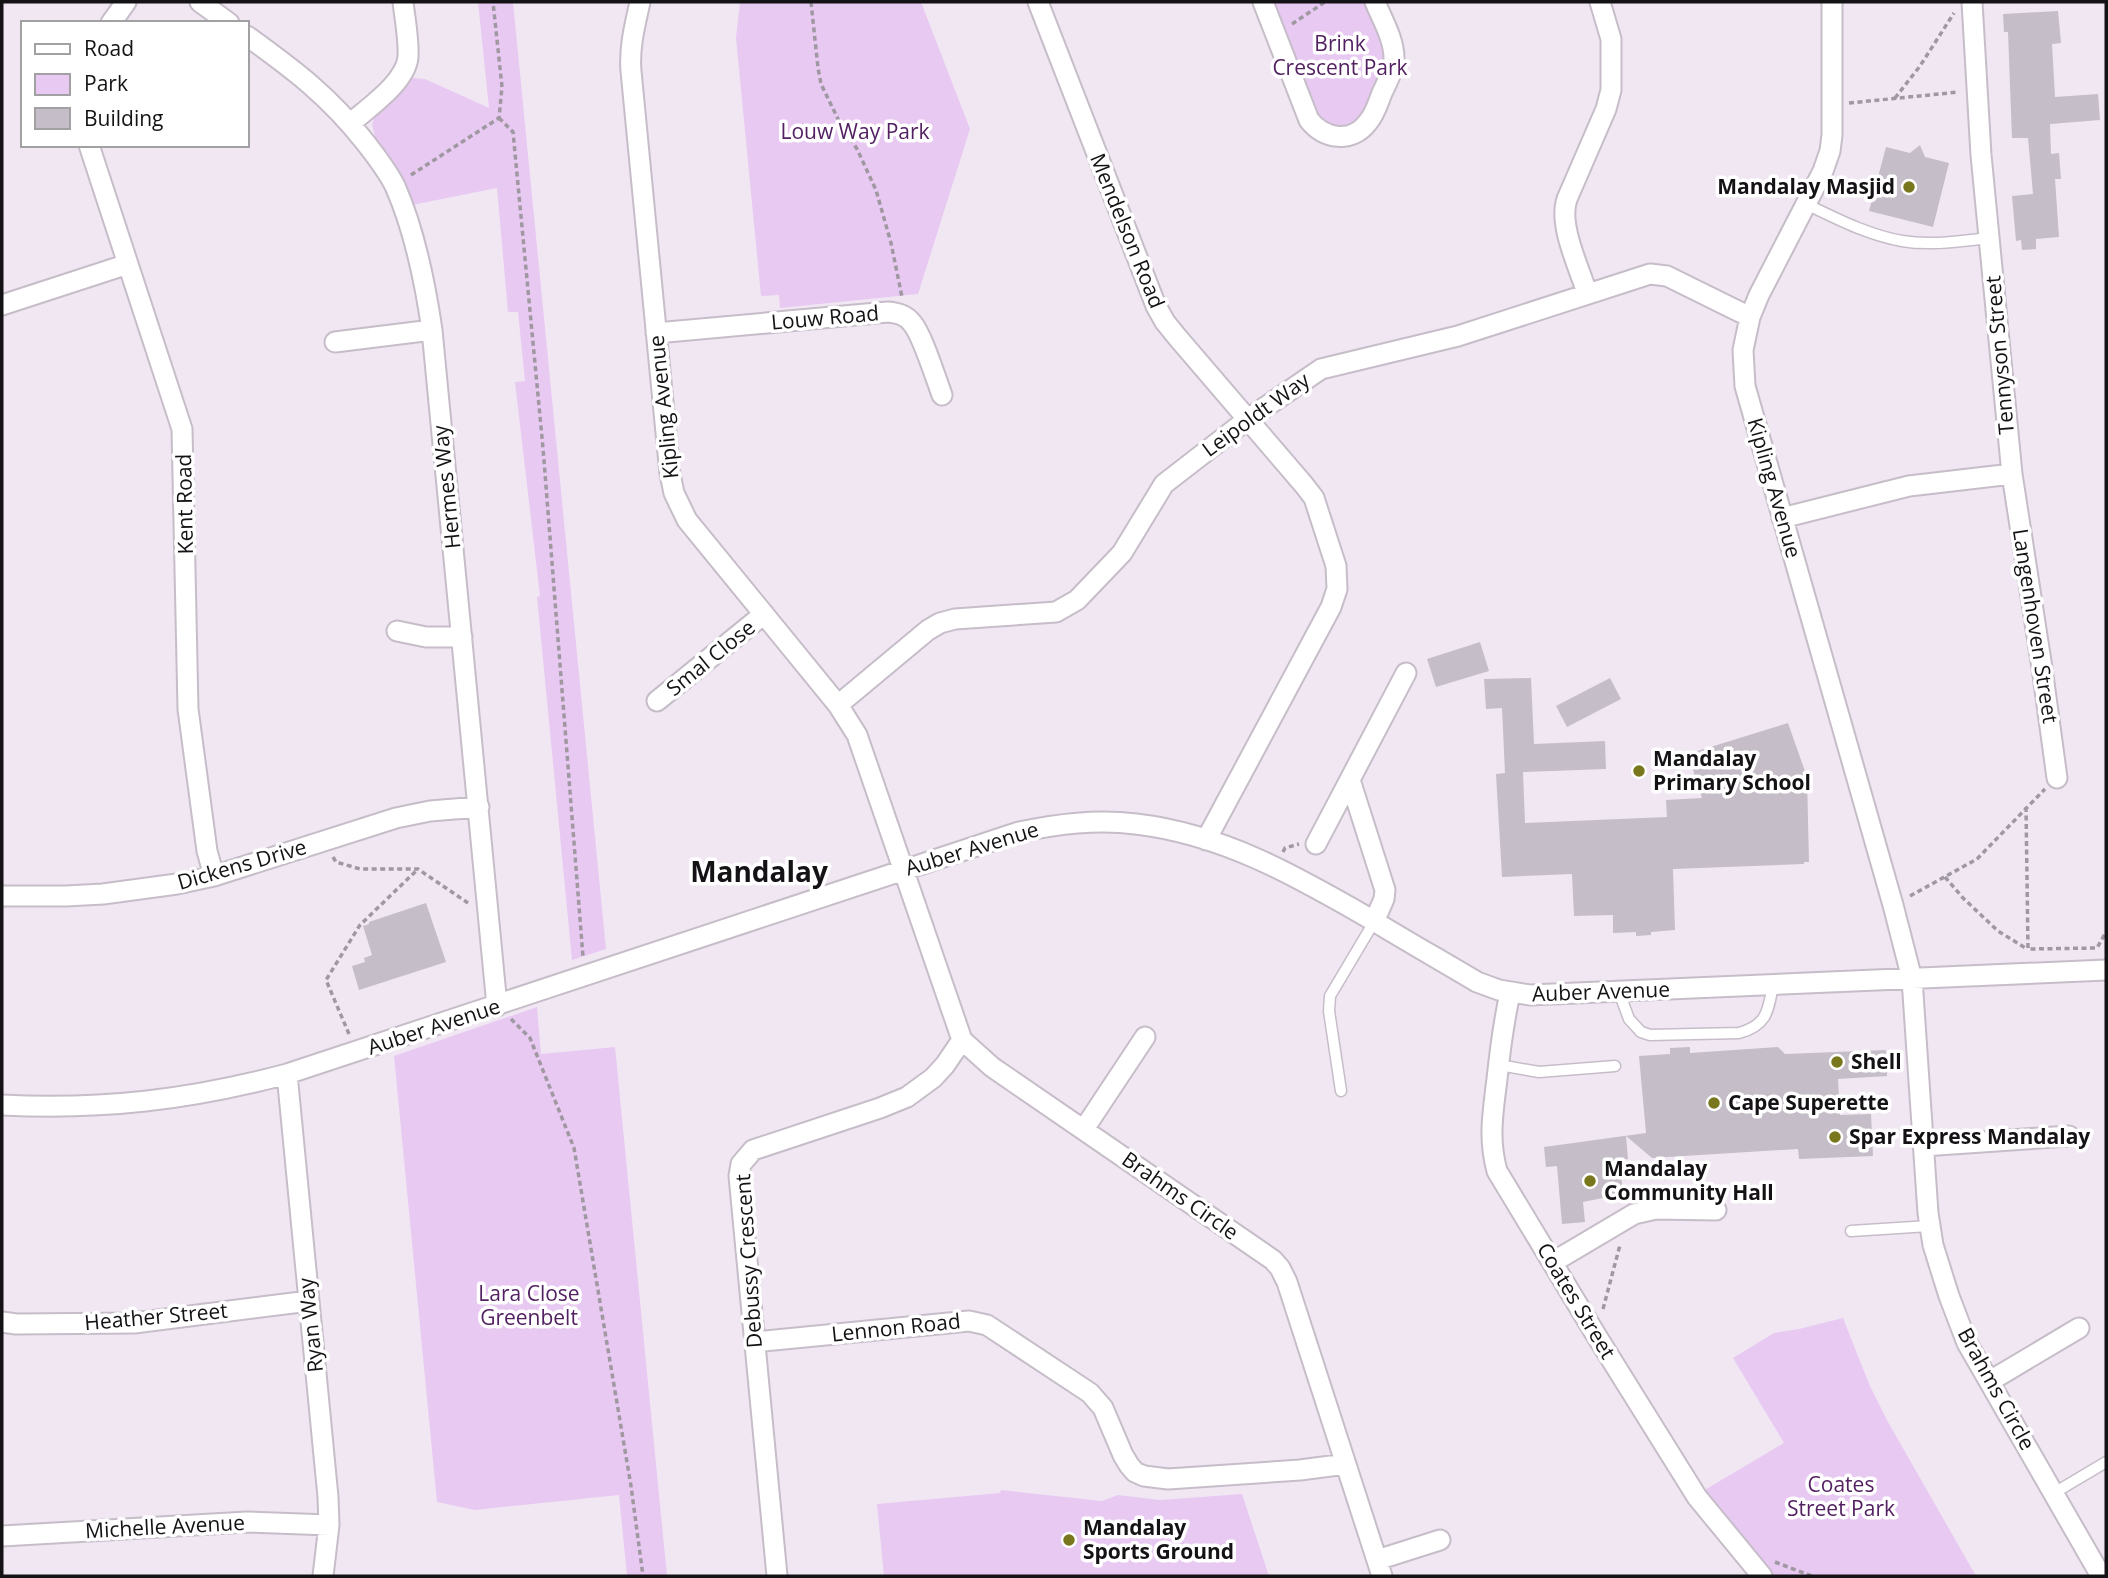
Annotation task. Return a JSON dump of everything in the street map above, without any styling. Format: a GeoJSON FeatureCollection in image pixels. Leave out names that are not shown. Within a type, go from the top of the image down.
{"type":"FeatureCollection","features":[{"type":"Feature","properties":{"kind":"street"},"geometry":{"type":"LineString","coordinates":[[112,21],[126,2]]}},
{"type":"Feature","properties":{"kind":"street"},"geometry":{"type":"LineString","coordinates":[[200,2],[226,21]]}},
{"type":"Feature","properties":{"kind":"street"},"geometry":{"type":"LineString","coordinates":[[351,123],[395,84],[406,67],[408,47],[403,2]]}},
{"type":"Feature","properties":{"kind":"street","name":"Kipling Avenue"},"geometry":{"type":"LineString","coordinates":[[640,2],[630,56],[674,493],[687,520],[838,705],[857,735],[902,870]]}},
{"type":"Feature","properties":{"kind":"street","name":"Mendelson Road"},"geometry":{"type":"LineString","coordinates":[[1038,2],[1156,306],[1165,321],[1314,498],[1336,566],[1337,589],[1331,607],[1206,840]]}},
{"type":"Feature","properties":{"kind":"street"},"geometry":{"type":"LineString","coordinates":[[1263,2],[1309,120],[1315,127],[1331,136],[1350,135],[1359,131],[1372,117],[1393,66],[1393,47],[1375,2]]}},
{"type":"Feature","properties":{"kind":"street"},"geometry":{"type":"LineString","coordinates":[[1587,293],[1564,212],[1567,199],[1606,109],[1611,90],[1611,40],[1600,2]]}},
{"type":"Feature","properties":{"kind":"street","name":"Kipling Avenue"},"geometry":{"type":"LineString","coordinates":[[1832,2],[1833,105],[1830,151],[1750,317],[1743,350],[1745,386],[1912,979]]}},
{"type":"Feature","properties":{"kind":"street","name":"Tennyson Street"},"geometry":{"type":"LineString","coordinates":[[1964,5],[1977,90],[2012,474]]}},
{"type":"Feature","properties":{"kind":"street","name":"Hermes Way"},"geometry":{"type":"LineString","coordinates":[[248,37],[309,81],[351,123],[382,164],[394,186],[420,264],[432,330],[497,1006]]}},
{"type":"Feature","properties":{"kind":"street","name":"Kent Road"},"geometry":{"type":"LineString","coordinates":[[90,147],[182,429],[188,709],[207,851],[214,876]]}},
{"type":"Feature","properties":{"kind":"street"},"geometry":{"type":"LineString","coordinates":[[2,305],[128,264]]}},
{"type":"Feature","properties":{"kind":"street","name":"Leipoldt Way"},"geometry":{"type":"LineString","coordinates":[[838,705],[940,623],[1056,612],[1077,600],[1122,552],[1164,484],[1248,419],[1321,369],[1458,336],[1644,275],[1667,276],[1750,317]]}},
{"type":"Feature","properties":{"kind":"street","name":"Louw Road"},"geometry":{"type":"LineString","coordinates":[[656,333],[888,312],[905,316],[916,327],[942,394]]}},
{"type":"Feature","properties":{"kind":"street"},"geometry":{"type":"LineString","coordinates":[[335,342],[432,330]]}},
{"type":"Feature","properties":{"kind":"street"},"geometry":{"type":"LineString","coordinates":[[1782,518],[1909,486],[2012,474]]}},
{"type":"Feature","properties":{"kind":"street","name":"Langenhoven Street"},"geometry":{"type":"LineString","coordinates":[[2012,474],[2057,778]]}},
{"type":"Feature","properties":{"kind":"street","name":"Smal Close"},"geometry":{"type":"LineString","coordinates":[[657,701],[764,614]]}},
{"type":"Feature","properties":{"kind":"street"},"geometry":{"type":"LineString","coordinates":[[397,631],[426,637],[462,637]]}},
{"type":"Feature","properties":{"kind":"street"},"geometry":{"type":"LineString","coordinates":[[1316,845],[1406,673]]}},
{"type":"Feature","properties":{"kind":"street"},"geometry":{"type":"LineString","coordinates":[[1350,780],[1385,890],[1374,922]]}},
{"type":"Feature","properties":{"kind":"street","name":"Dickens Drive"},"geometry":{"type":"LineString","coordinates":[[2,896],[65,897],[140,890],[214,876],[414,814],[479,807]]}},
{"type":"Feature","properties":{"kind":"street","name":"Auber Avenue"},"geometry":{"type":"LineString","coordinates":[[2,1105],[82,1107],[143,1103],[228,1089],[287,1074],[1019,832],[1076,823],[1136,824],[1206,840],[1251,855],[1298,877],[1477,982],[1510,993],[1530,995],[1619,992],[2106,970]]}},
{"type":"Feature","properties":{"kind":"street","name":"Brahms Circle"},"geometry":{"type":"LineString","coordinates":[[902,870],[961,1040],[992,1067],[1273,1260],[1280,1268],[1380,1568]]}},
{"type":"Feature","properties":{"kind":"street","name":"Brahms Circle"},"geometry":{"type":"LineString","coordinates":[[1912,979],[1929,1226],[1933,1245],[1967,1343],[2101,1576]]}},
{"type":"Feature","properties":{"kind":"street","name":"Coates Street"},"geometry":{"type":"LineString","coordinates":[[1510,993],[1491,1134],[1497,1171],[1697,1496],[1759,1573]]}},
{"type":"Feature","properties":{"kind":"street"},"geometry":{"type":"LineString","coordinates":[[1084,1129],[1145,1037]]}},
{"type":"Feature","properties":{"kind":"street","name":"Debussy Crescent"},"geometry":{"type":"LineString","coordinates":[[777,1576],[739,1176],[741,1164],[744,1158],[759,1148],[907,1097],[933,1078],[961,1040]]}},
{"type":"Feature","properties":{"kind":"street","name":"Ryan Way"},"geometry":{"type":"LineString","coordinates":[[287,1074],[328,1497],[329,1525],[323,1576]]}},
{"type":"Feature","properties":{"kind":"street"},"geometry":{"type":"LineString","coordinates":[[1923,1146],[2069,1136]]}},
{"type":"Feature","properties":{"kind":"street"},"geometry":{"type":"LineString","coordinates":[[1553,1262],[1634,1214],[1645,1211],[1716,1210]]}},
{"type":"Feature","properties":{"kind":"street","name":"Heather Street"},"geometry":{"type":"LineString","coordinates":[[2,1322],[134,1323],[309,1301]]}},
{"type":"Feature","properties":{"kind":"street","name":"Lennon Road"},"geometry":{"type":"LineString","coordinates":[[755,1342],[978,1322],[987,1325],[1090,1393],[1103,1408],[1129,1465],[1144,1476],[1168,1479],[1300,1470],[1346,1464]]}},
{"type":"Feature","properties":{"kind":"street"},"geometry":{"type":"LineString","coordinates":[[1990,1381],[2079,1328]]}},
{"type":"Feature","properties":{"kind":"street","name":"Michelle Avenue"},"geometry":{"type":"LineString","coordinates":[[2,1536],[247,1522],[329,1525]]}},
{"type":"Feature","properties":{"kind":"street"},"geometry":{"type":"LineString","coordinates":[[1380,1568],[1440,1540]]}},
{"type":"Feature","properties":{"kind":"lane"},"geometry":{"type":"LineString","coordinates":[[1806,204],[1863,231],[1905,242],[1933,243],[1989,238]]}},
{"type":"Feature","properties":{"kind":"lane"},"geometry":{"type":"LineString","coordinates":[[1341,1091],[1329,1011],[1330,996],[1374,922]]}},
{"type":"Feature","properties":{"kind":"lane"},"geometry":{"type":"LineString","coordinates":[[1619,992],[1629,1019],[1641,1032],[1676,1036],[1739,1033],[1757,1026],[1768,1011],[1773,985]]}},
{"type":"Feature","properties":{"kind":"lane"},"geometry":{"type":"LineString","coordinates":[[1499,1065],[1539,1072],[1615,1066]]}},
{"type":"Feature","properties":{"kind":"lane"},"geometry":{"type":"LineString","coordinates":[[1851,1231],[1929,1226]]}},
{"type":"Feature","properties":{"kind":"lane"},"geometry":{"type":"LineString","coordinates":[[2054,1493],[2106,1462]]}},
{"type":"Feature","properties":{"kind":"path"},"geometry":{"type":"LineString","coordinates":[[493,2],[502,87],[499,118]]}},
{"type":"Feature","properties":{"kind":"path"},"geometry":{"type":"LineString","coordinates":[[811,2],[821,84],[876,190],[891,243],[905,316]]}},
{"type":"Feature","properties":{"kind":"path"},"geometry":{"type":"LineString","coordinates":[[1276,34],[1325,2]]}},
{"type":"Feature","properties":{"kind":"path"},"geometry":{"type":"LineString","coordinates":[[1895,97],[1964,5]]}},
{"type":"Feature","properties":{"kind":"path"},"geometry":{"type":"LineString","coordinates":[[1833,105],[1977,90]]}},
{"type":"Feature","properties":{"kind":"path"},"geometry":{"type":"LineString","coordinates":[[394,186],[499,118]]}},
{"type":"Feature","properties":{"kind":"path"},"geometry":{"type":"LineString","coordinates":[[499,118],[513,132],[544,462],[584,977]]}},
{"type":"Feature","properties":{"kind":"path"},"geometry":{"type":"LineString","coordinates":[[1893,905],[1977,859],[2057,778]]}},
{"type":"Feature","properties":{"kind":"path"},"geometry":{"type":"LineString","coordinates":[[2026,807],[2028,950]]}},
{"type":"Feature","properties":{"kind":"path"},"geometry":{"type":"LineString","coordinates":[[325,841],[336,862],[360,869],[418,869],[488,914]]}},
{"type":"Feature","properties":{"kind":"path"},"geometry":{"type":"LineString","coordinates":[[1275,867],[1285,848],[1297,844],[1316,845]]}},
{"type":"Feature","properties":{"kind":"path"},"geometry":{"type":"LineString","coordinates":[[357,1052],[326,980],[360,925],[418,869]]}},
{"type":"Feature","properties":{"kind":"path"},"geometry":{"type":"LineString","coordinates":[[1945,877],[1998,931],[2028,950],[2097,948],[2106,932]]}},
{"type":"Feature","properties":{"kind":"path"},"geometry":{"type":"LineString","coordinates":[[497,1006],[530,1038],[574,1148],[631,1486],[643,1576]]}},
{"type":"Feature","properties":{"kind":"path"},"geometry":{"type":"LineString","coordinates":[[1596,1335],[1621,1240],[1615,1225]]}},
{"type":"Feature","properties":{"kind":"path"},"geometry":{"type":"LineString","coordinates":[[1759,1573],[1770,1560],[1812,1576]]}},
{"type":"Feature","properties":{"kind":"green space"},"geometry":{"type":"Polygon","coordinates":[[[478,2],[513,2],[606,949],[572,960],[537,597],[540,596],[515,382],[525,381],[518,312],[508,312],[497,188],[412,205],[394,164],[376,140],[372,125],[376,113],[397,96],[411,78],[425,79],[489,108],[478,2]]]}},
{"type":"Feature","properties":{"kind":"green space","name":"Louw Way Park"},"geometry":{"type":"Polygon","coordinates":[[[740,2],[921,2],[970,129],[918,294],[780,308],[779,295],[761,296],[736,38],[740,2]]]}},
{"type":"Feature","properties":{"kind":"green space","name":"Brink Crescent Park"},"geometry":{"type":"Polygon","coordinates":[[[1273,2],[1366,2],[1386,53],[1386,63],[1363,116],[1357,122],[1336,128],[1317,117],[1273,2]]]}},
{"type":"Feature","properties":{"kind":"green space","name":"Lara Close Greenbelt"},"geometry":{"type":"Polygon","coordinates":[[[537,1007],[541,1054],[615,1047],[667,1576],[627,1576],[619,1495],[475,1510],[437,1502],[394,1056],[537,1007]]]}},
{"type":"Feature","properties":{"kind":"green space","name":"Coates Street Park"},"geometry":{"type":"Polygon","coordinates":[[[1843,1318],[1869,1384],[1888,1422],[1976,1576],[1772,1576],[1703,1491],[1784,1443],[1733,1358],[1774,1333],[1843,1318]]]}},
{"type":"Feature","properties":{"kind":"green space","name":"Mandalay Sports Ground"},"geometry":{"type":"Polygon","coordinates":[[[1001,1490],[1102,1501],[1118,1495],[1160,1500],[1242,1494],[1269,1576],[884,1576],[877,1504],[1000,1493],[1001,1490]]]}},
{"type":"Feature","properties":{"kind":"building"},"geometry":{"type":"Polygon","coordinates":[[[2058,11],[2061,43],[2052,44],[2055,97],[2098,94],[2100,120],[2050,124],[2051,154],[2059,153],[2061,179],[2055,179],[2059,237],[2036,239],[2036,249],[2022,250],[2021,240],[2016,241],[2012,196],[2033,194],[2028,138],[2012,138],[2008,32],[2004,32],[2003,14],[2058,11]]]}},
{"type":"Feature","properties":{"kind":"building","name":"Mandalay Masjid"},"geometry":{"type":"Polygon","coordinates":[[[1920,145],[1925,157],[1949,163],[1933,227],[1869,211],[1886,147],[1910,153],[1920,145]]]}},
{"type":"Feature","properties":{"kind":"building"},"geometry":{"type":"Polygon","coordinates":[[[1480,642],[1489,671],[1436,687],[1427,659],[1480,642]]]}},
{"type":"Feature","properties":{"kind":"building"},"geometry":{"type":"Polygon","coordinates":[[[1531,678],[1534,744],[1605,741],[1606,769],[1523,772],[1525,823],[1667,817],[1666,800],[1702,798],[1688,754],[1788,723],[1807,777],[1809,862],[1673,869],[1675,930],[1636,936],[1636,932],[1613,933],[1613,915],[1574,916],[1572,874],[1502,877],[1496,774],[1505,773],[1502,708],[1486,709],[1484,679],[1531,678]]]}},
{"type":"Feature","properties":{"kind":"building"},"geometry":{"type":"Polygon","coordinates":[[[1610,678],[1621,699],[1567,727],[1556,706],[1610,678]]]}},
{"type":"Feature","properties":{"kind":"building"},"geometry":{"type":"Polygon","coordinates":[[[426,903],[446,962],[359,990],[352,966],[365,962],[364,958],[372,955],[363,926],[426,903]]]}},
{"type":"Feature","properties":{"kind":"building"},"geometry":{"type":"Polygon","coordinates":[[[1690,1047],[1690,1053],[1778,1047],[1785,1054],[1886,1050],[1887,1076],[1838,1079],[1840,1115],[1871,1114],[1873,1156],[1799,1159],[1798,1149],[1652,1158],[1626,1136],[1628,1159],[1620,1160],[1623,1194],[1583,1202],[1585,1222],[1562,1224],[1557,1166],[1546,1167],[1544,1147],[1646,1133],[1639,1056],[1670,1054],[1670,1048],[1690,1047]]]}},
{"type":"Feature","properties":{"kind":"place","name":"Mandalay Masjid"},"geometry":{"type":"Point","coordinates":[1909,187]}},
{"type":"Feature","properties":{"kind":"place","name":"Mandalay Primary School"},"geometry":{"type":"Point","coordinates":[1639,771]}},
{"type":"Feature","properties":{"kind":"place","name":"Shell"},"geometry":{"type":"Point","coordinates":[1837,1062]}},
{"type":"Feature","properties":{"kind":"place","name":"Cape Superette"},"geometry":{"type":"Point","coordinates":[1714,1103]}},
{"type":"Feature","properties":{"kind":"place","name":"Spar Express Mandalay"},"geometry":{"type":"Point","coordinates":[1835,1137]}},
{"type":"Feature","properties":{"kind":"place","name":"Mandalay Community Hall"},"geometry":{"type":"Point","coordinates":[1590,1181]}},
{"type":"Feature","properties":{"kind":"place","name":"Mandalay Sports Ground"},"geometry":{"type":"Point","coordinates":[1069,1540]}},
{"type":"Feature","properties":{"kind":"district","name":"Mandalay"},"geometry":{"type":"Point","coordinates":[759,872]}}]}
